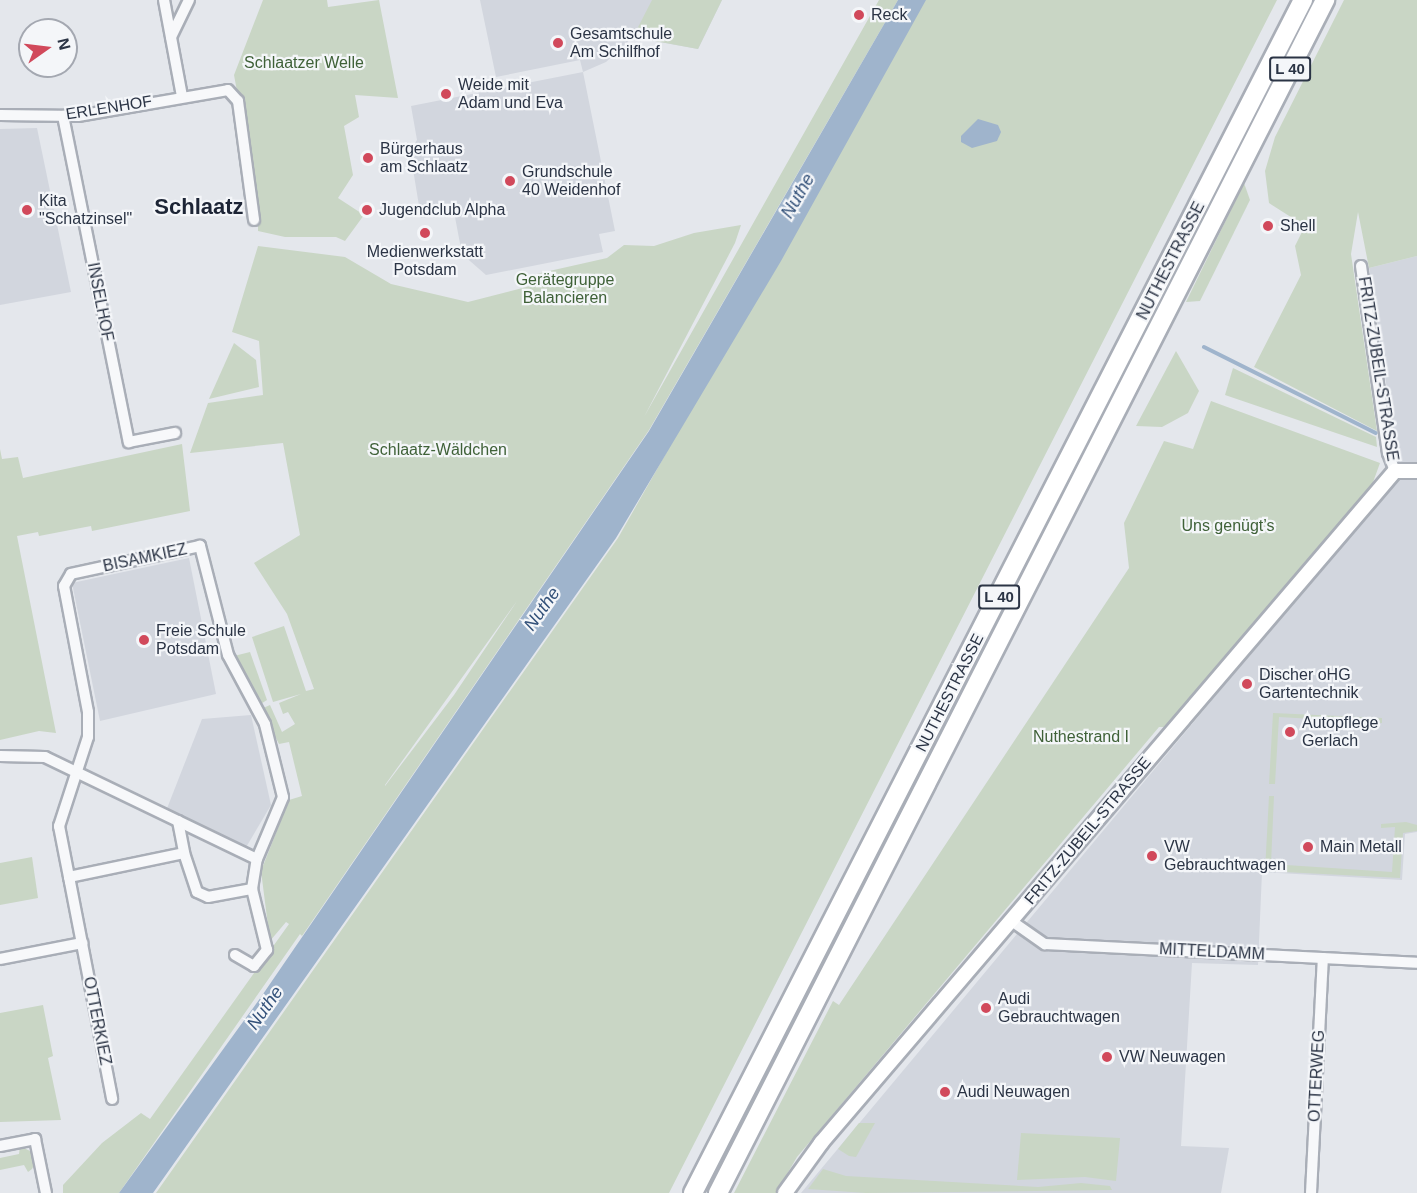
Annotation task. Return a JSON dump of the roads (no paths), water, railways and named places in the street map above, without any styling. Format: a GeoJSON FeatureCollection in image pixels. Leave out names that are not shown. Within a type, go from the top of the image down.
{"type":"FeatureCollection","features":[{"type":"Feature","properties":{"kind":"highway","name":"NUTHESTRASSE"},"geometry":{"type":"LineString","coordinates":[[693,1193],[1303,0]]}},
{"type":"Feature","properties":{"kind":"highway","name":"NUTHESTRASSE"},"geometry":{"type":"LineString","coordinates":[[718,1193],[1325,0]]}},
{"type":"Feature","properties":{"kind":"street"},"geometry":{"type":"LineString","coordinates":[[164,0],[182,96]]}},
{"type":"Feature","properties":{"kind":"street"},"geometry":{"type":"LineString","coordinates":[[171,38],[189,0]]}},
{"type":"Feature","properties":{"kind":"street","name":"ERLENHOF"},"geometry":{"type":"LineString","coordinates":[[0,115],[63,117],[222,90],[235,94],[254,220]]}},
{"type":"Feature","properties":{"kind":"street","name":"INSELHOF"},"geometry":{"type":"LineString","coordinates":[[63,117],[129,442],[175,433]]}},
{"type":"Feature","properties":{"kind":"street","name":"FRITZ-ZUBEIL-STRASSE"},"geometry":{"type":"LineString","coordinates":[[1361,266],[1388,453],[1395,471]]}},
{"type":"Feature","properties":{"kind":"street","name":"FRITZ-ZUBEIL-STRASSE"},"geometry":{"type":"LineString","coordinates":[[785,1193],[821,1143],[1013,921],[1395,471],[1417,471]]}},
{"type":"Feature","properties":{"kind":"street","name":"BISAMKIEZ"},"geometry":{"type":"LineString","coordinates":[[76,772],[88,737],[88,712],[65,579],[71,574],[200,546],[228,655],[265,724],[283,797],[257,858],[252,889],[267,950],[254,966],[234,955]]}},
{"type":"Feature","properties":{"kind":"street"},"geometry":{"type":"LineString","coordinates":[[0,756],[32,754],[76,772],[257,858]]}},
{"type":"Feature","properties":{"kind":"street","name":"OTTERKIEZ"},"geometry":{"type":"LineString","coordinates":[[76,772],[59,826],[112,1099]]}},
{"type":"Feature","properties":{"kind":"street"},"geometry":{"type":"LineString","coordinates":[[178,821],[184,853],[197,892],[208,897],[252,889]]}},
{"type":"Feature","properties":{"kind":"street"},"geometry":{"type":"LineString","coordinates":[[69,876],[184,853]]}},
{"type":"Feature","properties":{"kind":"street","name":"MITTELDAMM"},"geometry":{"type":"LineString","coordinates":[[1013,921],[1045,944],[1417,963]]}},
{"type":"Feature","properties":{"kind":"street"},"geometry":{"type":"LineString","coordinates":[[0,959],[82,943]]}},
{"type":"Feature","properties":{"kind":"street","name":"OTTERWEG"},"geometry":{"type":"LineString","coordinates":[[1311,1193],[1323,958]]}},
{"type":"Feature","properties":{"kind":"street"},"geometry":{"type":"LineString","coordinates":[[0,1146],[34,1139],[46,1193]]}},
{"type":"Feature","properties":{"kind":"water","name":"Nuthe"},"geometry":{"type":"Polygon","coordinates":[[[898,0],[926,0],[781,261],[616,538],[153,1193],[119,1193],[261,997],[649,431],[898,0]]]}},
{"type":"Feature","properties":{"kind":"water"},"geometry":{"type":"Polygon","coordinates":[[[978,119],[998,125],[1001,132],[997,141],[972,148],[961,142],[961,136],[978,119]]]}},
{"type":"Feature","properties":{"kind":"waterway"},"geometry":{"type":"LineString","coordinates":[[1204,347],[1376,433]]}},
{"type":"Feature","properties":{"kind":"place","name":"Reck"},"geometry":{"type":"Point","coordinates":[859,15]}},
{"type":"Feature","properties":{"kind":"place","name":"Gesamtschule Am Schilfhof"},"geometry":{"type":"Point","coordinates":[558,43]}},
{"type":"Feature","properties":{"kind":"place","name":"Weide mit Adam und Eva"},"geometry":{"type":"Point","coordinates":[446,94]}},
{"type":"Feature","properties":{"kind":"place","name":"Bürgerhaus am Schlaatz"},"geometry":{"type":"Point","coordinates":[368,158]}},
{"type":"Feature","properties":{"kind":"place","name":"Grundschule 40 Weidenhof"},"geometry":{"type":"Point","coordinates":[510,181]}},
{"type":"Feature","properties":{"kind":"place","name":"Kita \"Schatzinsel\""},"geometry":{"type":"Point","coordinates":[27,210]}},
{"type":"Feature","properties":{"kind":"place","name":"Jugendclub Alpha"},"geometry":{"type":"Point","coordinates":[367,210]}},
{"type":"Feature","properties":{"kind":"place","name":"Shell"},"geometry":{"type":"Point","coordinates":[1268,226]}},
{"type":"Feature","properties":{"kind":"place","name":"Medienwerkstatt Potsdam"},"geometry":{"type":"Point","coordinates":[425,233]}},
{"type":"Feature","properties":{"kind":"place","name":"Freie Schule Potsdam"},"geometry":{"type":"Point","coordinates":[144,640]}},
{"type":"Feature","properties":{"kind":"place","name":"Discher oHG Gartentechnik"},"geometry":{"type":"Point","coordinates":[1247,684]}},
{"type":"Feature","properties":{"kind":"place","name":"Autopflege Gerlach"},"geometry":{"type":"Point","coordinates":[1290,732]}},
{"type":"Feature","properties":{"kind":"place","name":"Main Metall"},"geometry":{"type":"Point","coordinates":[1308,847]}},
{"type":"Feature","properties":{"kind":"place","name":"VW Gebrauchtwagen"},"geometry":{"type":"Point","coordinates":[1152,856]}},
{"type":"Feature","properties":{"kind":"place","name":"Audi Gebrauchtwagen"},"geometry":{"type":"Point","coordinates":[986,1008]}},
{"type":"Feature","properties":{"kind":"place","name":"VW Neuwagen"},"geometry":{"type":"Point","coordinates":[1107,1057]}},
{"type":"Feature","properties":{"kind":"place","name":"Audi Neuwagen"},"geometry":{"type":"Point","coordinates":[945,1092]}},
{"type":"Feature","properties":{"kind":"district","name":"Schlaatz"},"geometry":{"type":"Point","coordinates":[199,207]}},
{"type":"Feature","properties":{"kind":"park label","name":"Schlaatzer Welle"},"geometry":{"type":"Point","coordinates":[304,63]}},
{"type":"Feature","properties":{"kind":"park label","name":"Gerätegruppe Balancieren"},"geometry":{"type":"Point","coordinates":[565,289]}},
{"type":"Feature","properties":{"kind":"park label","name":"Schlaatz-Wäldchen"},"geometry":{"type":"Point","coordinates":[438,450]}},
{"type":"Feature","properties":{"kind":"park label","name":"Uns genügt’s"},"geometry":{"type":"Point","coordinates":[1228,526]}},
{"type":"Feature","properties":{"kind":"park label","name":"Nuthestrand I"},"geometry":{"type":"Point","coordinates":[1081,737]}}]}
